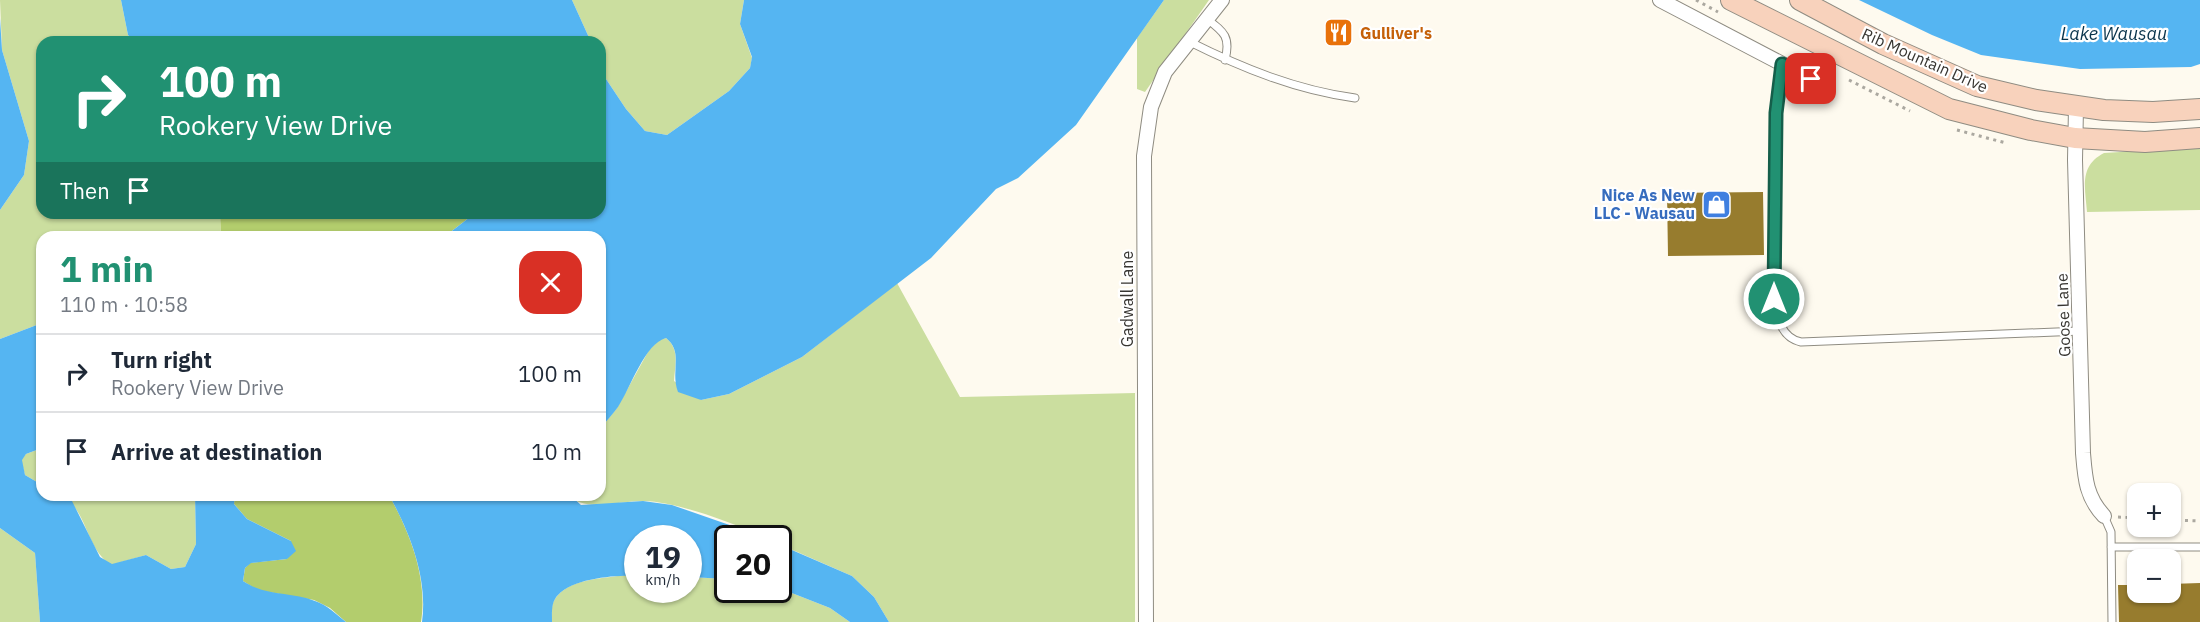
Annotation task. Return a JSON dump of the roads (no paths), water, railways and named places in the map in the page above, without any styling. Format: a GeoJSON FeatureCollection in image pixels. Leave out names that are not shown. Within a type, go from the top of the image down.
{"type":"FeatureCollection","features":[{"type":"Feature","properties":{"kind":"main road","name":"Rib Mountain Drive"},"geometry":{"type":"LineString","coordinates":[[1731,0],[1949,109],[2038,132],[2075,138],[2145,142],[2200,138]]}},
{"type":"Feature","properties":{"kind":"main road","name":"Rib Mountain Drive"},"geometry":{"type":"LineString","coordinates":[[1800,0],[1883,44],[1977,86],[2076,107],[2142,112],[2200,109]]}},
{"type":"Feature","properties":{"kind":"street","name":"Gadwall Lane"},"geometry":{"type":"LineString","coordinates":[[1146,622],[1144,156],[1154,97],[1165,72],[1222,0]]}},
{"type":"Feature","properties":{"kind":"street"},"geometry":{"type":"LineString","coordinates":[[1660,0],[1811,79]]}},
{"type":"Feature","properties":{"kind":"street","name":"Goose Lane"},"geometry":{"type":"LineString","coordinates":[[2076,107],[2084,474],[2089,497],[2104,516]]}},
{"type":"Feature","properties":{"kind":"lane"},"geometry":{"type":"LineString","coordinates":[[1207,19],[1224,32],[1228,48],[1225,60]]}},
{"type":"Feature","properties":{"kind":"lane"},"geometry":{"type":"LineString","coordinates":[[1188,42],[1235,65],[1321,93],[1355,98]]}},
{"type":"Feature","properties":{"kind":"lane"},"geometry":{"type":"LineString","coordinates":[[1782,64],[1776,113],[1774,299],[1778,318],[1787,336],[1793,341],[1801,342],[2080,332]]}},
{"type":"Feature","properties":{"kind":"lane"},"geometry":{"type":"LineString","coordinates":[[2104,516],[2110,529],[2112,622]]}},
{"type":"Feature","properties":{"kind":"lane"},"geometry":{"type":"LineString","coordinates":[[2111,548],[2200,547]]}},
{"type":"Feature","properties":{"kind":"water"},"geometry":{"type":"Polygon","coordinates":[[[121,0],[572,0],[588,36],[129,36],[121,0]]]}},
{"type":"Feature","properties":{"kind":"water"},"geometry":{"type":"Polygon","coordinates":[[[744,0],[1164,0],[1076,125],[1018,178],[996,189],[931,258],[802,357],[729,394],[701,400],[678,392],[675,377],[676,356],[671,343],[666,338],[651,348],[618,407],[606,422],[606,231],[452,231],[467,219],[606,219],[606,79],[626,109],[645,131],[667,135],[729,91],[750,68],[752,57],[740,24],[744,0]]]}},
{"type":"Feature","properties":{"kind":"water","name":"Lake Wausau"},"geometry":{"type":"Polygon","coordinates":[[[1859,0],[2200,0],[2200,64],[2191,67],[2080,69],[1981,55],[1932,35],[1859,0]]]}},
{"type":"Feature","properties":{"kind":"water"},"geometry":{"type":"Polygon","coordinates":[[[0,18],[2,50],[29,141],[24,175],[0,210],[0,18]]]}},
{"type":"Feature","properties":{"kind":"water"},"geometry":{"type":"Polygon","coordinates":[[[36,325],[36,450],[26,454],[22,460],[25,475],[36,481],[36,501],[72,501],[100,557],[112,564],[146,555],[171,569],[185,567],[196,544],[195,501],[234,501],[234,504],[247,519],[291,541],[296,551],[287,559],[251,563],[245,568],[243,581],[270,592],[306,598],[319,603],[346,622],[40,622],[35,553],[0,528],[0,339],[36,325]]]}},
{"type":"Feature","properties":{"kind":"water"},"geometry":{"type":"Polygon","coordinates":[[[392,501],[577,501],[581,505],[643,501],[672,505],[730,525],[714,525],[714,578],[702,578],[702,525],[624,525],[624,576],[584,581],[565,589],[554,601],[552,622],[422,622],[420,572],[410,540],[392,501]]]}},
{"type":"Feature","properties":{"kind":"water"},"geometry":{"type":"Polygon","coordinates":[[[792,550],[852,576],[874,597],[889,622],[850,622],[830,608],[792,593],[792,550]]]}},
{"type":"Feature","properties":{"kind":"place","name":"Gulliver's"},"geometry":{"type":"Point","coordinates":[1339,33]}},
{"type":"Feature","properties":{"kind":"place","name":"Nice As New LLC - Wausau"},"geometry":{"type":"Point","coordinates":[1716,204]}}]}
